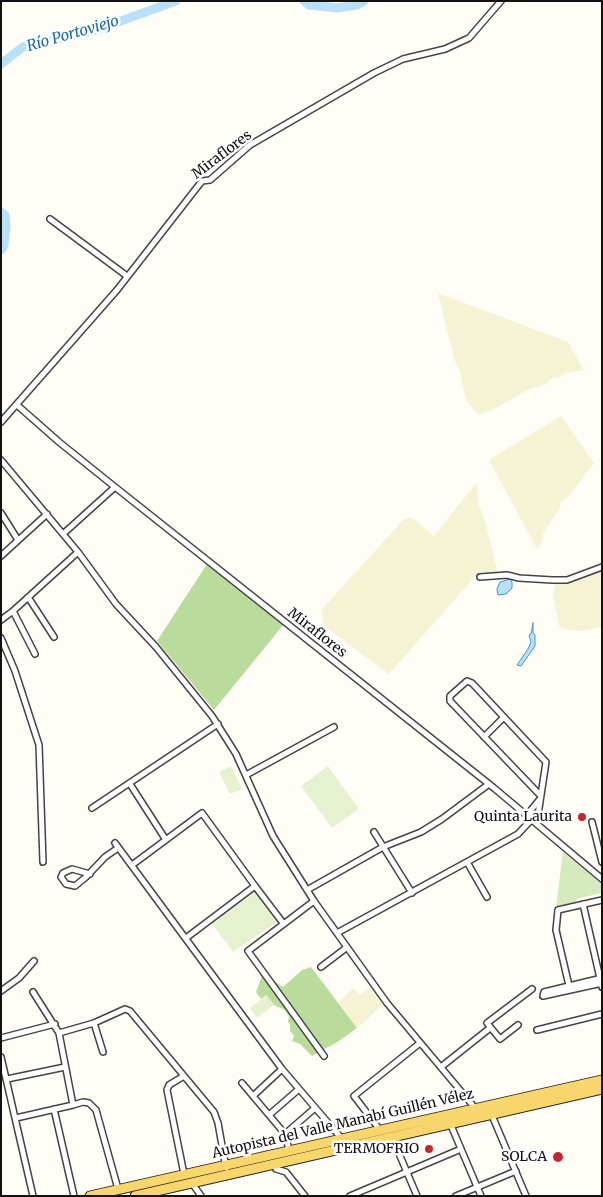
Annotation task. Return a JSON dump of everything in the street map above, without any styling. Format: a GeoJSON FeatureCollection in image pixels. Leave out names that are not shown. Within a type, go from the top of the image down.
{"type":"FeatureCollection","features":[{"type":"Feature","properties":{"kind":"main road","name":"Autopista del Valle Manabí Guillén Vélez"},"geometry":{"type":"LineString","coordinates":[[90,1196],[184,1174],[227,1170],[392,1137],[450,1123],[490,1109],[600,1085]]}},
{"type":"Feature","properties":{"kind":"main road","name":"Autopista del Valle Manabí Guillén Vélez"},"geometry":{"type":"LineString","coordinates":[[135,1196],[155,1194],[192,1183],[289,1150],[475,1108],[490,1109]]}},
{"type":"Feature","properties":{"kind":"street","name":"Miraflores"},"geometry":{"type":"LineString","coordinates":[[1,422],[127,276],[202,181],[210,180],[250,146],[374,73],[403,59],[445,49],[469,38],[501,1]]}},
{"type":"Feature","properties":{"kind":"street"},"geometry":{"type":"LineString","coordinates":[[50,219],[127,276]]}},
{"type":"Feature","properties":{"kind":"street","name":"Miraflores"},"geometry":{"type":"LineString","coordinates":[[17,405],[58,442],[489,784],[530,820],[601,877]]}},
{"type":"Feature","properties":{"kind":"street"},"geometry":{"type":"LineString","coordinates":[[1,460],[78,552],[116,604],[156,648],[218,724],[236,754],[273,836],[314,901],[387,1003],[475,1108]]}},
{"type":"Feature","properties":{"kind":"street"},"geometry":{"type":"LineString","coordinates":[[63,534],[114,487]]}},
{"type":"Feature","properties":{"kind":"street"},"geometry":{"type":"LineString","coordinates":[[1,513],[18,540]]}},
{"type":"Feature","properties":{"kind":"street"},"geometry":{"type":"LineString","coordinates":[[1,556],[47,514]]}},
{"type":"Feature","properties":{"kind":"street"},"geometry":{"type":"LineString","coordinates":[[1,620],[78,552]]}},
{"type":"Feature","properties":{"kind":"street"},"geometry":{"type":"LineString","coordinates":[[480,578],[507,574],[519,578],[567,580],[602,567]]}},
{"type":"Feature","properties":{"kind":"street"},"geometry":{"type":"LineString","coordinates":[[28,598],[54,637]]}},
{"type":"Feature","properties":{"kind":"street"},"geometry":{"type":"LineString","coordinates":[[13,611],[35,654]]}},
{"type":"Feature","properties":{"kind":"street"},"geometry":{"type":"LineString","coordinates":[[1,638],[15,670],[39,745],[43,862]]}},
{"type":"Feature","properties":{"kind":"street"},"geometry":{"type":"LineString","coordinates":[[336,933],[518,834],[530,820],[538,815],[546,762],[469,681],[466,681],[450,696],[450,701],[540,797]]}},
{"type":"Feature","properties":{"kind":"street"},"geometry":{"type":"LineString","coordinates":[[484,737],[504,718]]}},
{"type":"Feature","properties":{"kind":"street"},"geometry":{"type":"LineString","coordinates":[[92,808],[218,724]]}},
{"type":"Feature","properties":{"kind":"street"},"geometry":{"type":"LineString","coordinates":[[246,775],[334,726]]}},
{"type":"Feature","properties":{"kind":"street"},"geometry":{"type":"LineString","coordinates":[[130,784],[166,840]]}},
{"type":"Feature","properties":{"kind":"street"},"geometry":{"type":"LineString","coordinates":[[307,890],[384,847],[435,824],[489,784]]}},
{"type":"Feature","properties":{"kind":"street"},"geometry":{"type":"LineString","coordinates":[[132,865],[202,813],[283,923]]}},
{"type":"Feature","properties":{"kind":"street"},"geometry":{"type":"LineString","coordinates":[[592,822],[602,862]]}},
{"type":"Feature","properties":{"kind":"street"},"geometry":{"type":"LineString","coordinates":[[374,832],[412,893]]}},
{"type":"Feature","properties":{"kind":"street"},"geometry":{"type":"LineString","coordinates":[[90,874],[72,868],[61,876],[66,884],[75,886],[90,874],[117,846],[282,1069],[342,1138]]}},
{"type":"Feature","properties":{"kind":"street"},"geometry":{"type":"LineString","coordinates":[[468,862],[487,897]]}},
{"type":"Feature","properties":{"kind":"street"},"geometry":{"type":"LineString","coordinates":[[186,938],[255,886]]}},
{"type":"Feature","properties":{"kind":"street"},"geometry":{"type":"LineString","coordinates":[[583,904],[601,982],[570,988],[556,930],[558,910],[583,904],[602,900]]}},
{"type":"Feature","properties":{"kind":"street"},"geometry":{"type":"LineString","coordinates":[[314,901],[248,951],[324,1056]]}},
{"type":"Feature","properties":{"kind":"street"},"geometry":{"type":"LineString","coordinates":[[321,967],[346,948]]}},
{"type":"Feature","properties":{"kind":"street"},"geometry":{"type":"LineString","coordinates":[[1,991],[19,978],[34,962]]}},
{"type":"Feature","properties":{"kind":"street"},"geometry":{"type":"LineString","coordinates":[[518,1025],[500,1039],[487,1023],[532,989]]}},
{"type":"Feature","properties":{"kind":"street"},"geometry":{"type":"LineString","coordinates":[[33,992],[59,1033],[73,1105]]}},
{"type":"Feature","properties":{"kind":"street"},"geometry":{"type":"LineString","coordinates":[[59,1033],[94,1023],[128,1009],[214,1112],[227,1170]]}},
{"type":"Feature","properties":{"kind":"street"},"geometry":{"type":"LineString","coordinates":[[537,1030],[602,1014]]}},
{"type":"Feature","properties":{"kind":"street"},"geometry":{"type":"LineString","coordinates":[[94,1023],[103,1052]]}},
{"type":"Feature","properties":{"kind":"street"},"geometry":{"type":"LineString","coordinates":[[1,1038],[54,1024]]}},
{"type":"Feature","properties":{"kind":"street"},"geometry":{"type":"LineString","coordinates":[[441,1067],[490,1028]]}},
{"type":"Feature","properties":{"kind":"street"},"geometry":{"type":"LineString","coordinates":[[380,1130],[354,1096],[420,1043]]}},
{"type":"Feature","properties":{"kind":"street"},"geometry":{"type":"LineString","coordinates":[[1,1057],[8,1079],[33,1196]]}},
{"type":"Feature","properties":{"kind":"street"},"geometry":{"type":"LineString","coordinates":[[8,1079],[65,1067]]}},
{"type":"Feature","properties":{"kind":"street"},"geometry":{"type":"LineString","coordinates":[[253,1096],[282,1069]]}},
{"type":"Feature","properties":{"kind":"street"},"geometry":{"type":"LineString","coordinates":[[184,1076],[169,1085],[167,1090],[184,1174]]}},
{"type":"Feature","properties":{"kind":"street"},"geometry":{"type":"LineString","coordinates":[[242,1083],[285,1134],[289,1150]]}},
{"type":"Feature","properties":{"kind":"street"},"geometry":{"type":"LineString","coordinates":[[270,1115],[299,1089]]}},
{"type":"Feature","properties":{"kind":"street"},"geometry":{"type":"LineString","coordinates":[[16,1118],[83,1102],[89,1103],[96,1110],[118,1189]]}},
{"type":"Feature","properties":{"kind":"street"},"geometry":{"type":"LineString","coordinates":[[285,1134],[315,1108]]}},
{"type":"Feature","properties":{"kind":"street"},"geometry":{"type":"LineString","coordinates":[[54,1109],[74,1196]]}},
{"type":"Feature","properties":{"kind":"street"},"geometry":{"type":"LineString","coordinates":[[490,1109],[526,1196]]}},
{"type":"Feature","properties":{"kind":"street"},"geometry":{"type":"LineString","coordinates":[[450,1123],[481,1196]]}},
{"type":"Feature","properties":{"kind":"street"},"geometry":{"type":"LineString","coordinates":[[392,1137],[417,1196]]}},
{"type":"Feature","properties":{"kind":"street"},"geometry":{"type":"LineString","coordinates":[[350,1196],[461,1149]]}},
{"type":"Feature","properties":{"kind":"street"},"geometry":{"type":"LineString","coordinates":[[276,1169],[286,1172],[304,1196]]}},
{"type":"Feature","properties":{"kind":"street"},"geometry":{"type":"LineString","coordinates":[[456,1196],[516,1171]]}},
{"type":"Feature","properties":{"kind":"street"},"geometry":{"type":"LineString","coordinates":[[192,1183],[201,1196]]}},
{"type":"Feature","properties":{"kind":"shaded area"},"geometry":{"type":"Polygon","coordinates":[[[438,293],[568,342],[584,370],[565,373],[558,378],[553,377],[547,383],[528,390],[494,409],[478,415],[467,401],[464,392],[438,293]]]}},
{"type":"Feature","properties":{"kind":"shaded area"},"geometry":{"type":"Polygon","coordinates":[[[561,416],[594,463],[569,496],[560,503],[561,506],[544,532],[540,546],[537,549],[489,460],[561,416]]]}},
{"type":"Feature","properties":{"kind":"shaded area"},"geometry":{"type":"Polygon","coordinates":[[[477,482],[478,503],[486,524],[498,574],[477,574],[389,674],[323,625],[322,609],[405,518],[413,518],[434,536],[477,482]]]}},
{"type":"Feature","properties":{"kind":"shaded area"},"geometry":{"type":"Polygon","coordinates":[[[602,566],[602,627],[581,631],[567,630],[559,626],[553,594],[555,584],[602,566]]]}},
{"type":"Feature","properties":{"kind":"shaded area"},"geometry":{"type":"Polygon","coordinates":[[[371,987],[383,1005],[357,1028],[338,1002],[354,988],[360,995],[371,987]]]}},
{"type":"Feature","properties":{"kind":"green space"},"geometry":{"type":"Polygon","coordinates":[[[207,564],[284,624],[214,710],[157,641],[207,564]]]}},
{"type":"Feature","properties":{"kind":"green space"},"geometry":{"type":"Polygon","coordinates":[[[231,766],[242,789],[230,794],[219,772],[231,766]]]}},
{"type":"Feature","properties":{"kind":"green space"},"geometry":{"type":"Polygon","coordinates":[[[328,766],[359,809],[332,828],[301,786],[328,766]]]}},
{"type":"Feature","properties":{"kind":"green space"},"geometry":{"type":"Polygon","coordinates":[[[563,852],[602,884],[602,893],[576,899],[576,902],[556,907],[563,852]]]}},
{"type":"Feature","properties":{"kind":"green space"},"geometry":{"type":"Polygon","coordinates":[[[254,890],[277,922],[233,952],[210,921],[254,890]]]}},
{"type":"Feature","properties":{"kind":"green space"},"geometry":{"type":"Polygon","coordinates":[[[311,967],[357,1028],[339,1041],[312,1056],[300,1044],[292,1041],[294,1036],[290,1031],[289,1017],[285,1010],[274,1005],[266,995],[261,999],[256,992],[262,976],[273,980],[283,987],[302,970],[311,967]]]}},
{"type":"Feature","properties":{"kind":"green space"},"geometry":{"type":"Polygon","coordinates":[[[266,995],[274,1005],[257,1018],[250,1008],[266,995]]]}},
{"type":"Feature","properties":{"kind":"water"},"geometry":{"type":"Polygon","coordinates":[[[510,579],[512,588],[506,594],[498,595],[497,589],[500,582],[510,579]]]}},
{"type":"Feature","properties":{"kind":"water"},"geometry":{"type":"Polygon","coordinates":[[[533,623],[535,646],[521,666],[517,665],[531,642],[529,635],[531,634],[533,623]]]}},
{"type":"Feature","properties":{"kind":"waterway","name":"Río Portoviejo"},"geometry":{"type":"LineString","coordinates":[[1,64],[23,47],[96,30],[176,1]]}},
{"type":"Feature","properties":{"kind":"waterway","name":"Río Portoviejo"},"geometry":{"type":"LineString","coordinates":[[304,1],[309,5],[338,8],[357,5],[364,1]]}},
{"type":"Feature","properties":{"kind":"waterway","name":"Río Portoviejo"},"geometry":{"type":"LineString","coordinates":[[1,212],[5,215],[6,226],[4,245],[1,250]]}},
{"type":"Feature","properties":{"kind":"place","name":"Quinta Laurita"},"geometry":{"type":"Point","coordinates":[582,817]}},
{"type":"Feature","properties":{"kind":"place","name":"TERMOFRIO"},"geometry":{"type":"Point","coordinates":[429,1149]}},
{"type":"Feature","properties":{"kind":"place","name":"SOLCA"},"geometry":{"type":"Point","coordinates":[558,1157]}}]}
